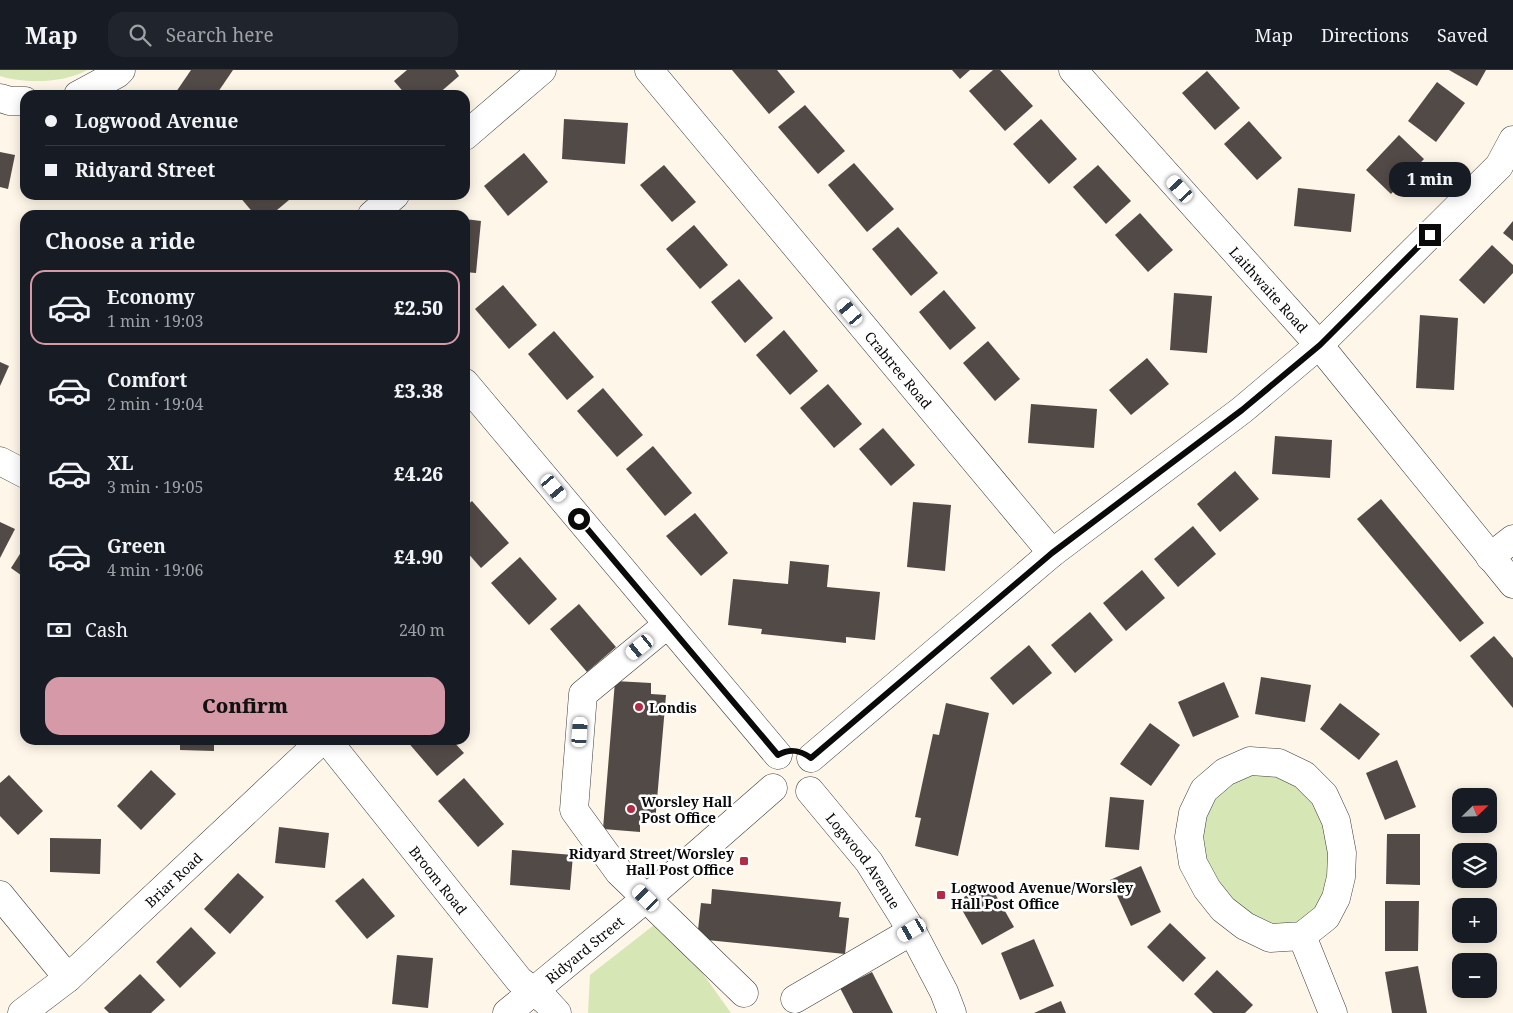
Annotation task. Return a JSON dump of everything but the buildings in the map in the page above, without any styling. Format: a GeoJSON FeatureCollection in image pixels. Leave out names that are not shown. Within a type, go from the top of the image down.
{"type":"FeatureCollection","features":[{"type":"Feature","properties":{"kind":"street"},"geometry":{"type":"LineString","coordinates":[[87,90],[121,70]]}},
{"type":"Feature","properties":{"kind":"street"},"geometry":{"type":"LineString","coordinates":[[470,132],[542,70]]}},
{"type":"Feature","properties":{"kind":"street","name":"Crabtree Road"},"geometry":{"type":"LineString","coordinates":[[649,70],[1052,553]]}},
{"type":"Feature","properties":{"kind":"street","name":"Laithwaite Road"},"geometry":{"type":"LineString","coordinates":[[1073,70],[1320,345],[1513,584]]}},
{"type":"Feature","properties":{"kind":"street"},"geometry":{"type":"LineString","coordinates":[[0,98],[20,101]]}},
{"type":"Feature","properties":{"kind":"street"},"geometry":{"type":"LineString","coordinates":[[811,758],[1052,553],[1242,410],[1320,345],[1499,166],[1513,140]]}},
{"type":"Feature","properties":{"kind":"street"},"geometry":{"type":"LineString","coordinates":[[378,210],[389,200]]}},
{"type":"Feature","properties":{"kind":"street"},"geometry":{"type":"LineString","coordinates":[[470,389],[778,755]]}},
{"type":"Feature","properties":{"kind":"street"},"geometry":{"type":"LineString","coordinates":[[0,461],[20,471]]}},
{"type":"Feature","properties":{"kind":"street"},"geometry":{"type":"LineString","coordinates":[[1490,557],[1513,539]]}},
{"type":"Feature","properties":{"kind":"street"},"geometry":{"type":"LineString","coordinates":[[668,624],[583,694],[574,810],[619,872],[744,994]]}},
{"type":"Feature","properties":{"kind":"street","name":"Briar Road"},"geometry":{"type":"LineString","coordinates":[[22,1013],[68,978],[317,745]]}},
{"type":"Feature","properties":{"kind":"street","name":"Broom Road"},"geometry":{"type":"LineString","coordinates":[[331,745],[519,980],[546,1001],[557,1013]]}},
{"type":"Feature","properties":{"kind":"street"},"geometry":{"type":"LineString","coordinates":[[791,750],[798,751],[811,758],[816,771],[814,785],[810,791],[803,796],[795,798],[779,794],[773,788],[769,774],[770,767],[778,755],[791,750]]}},
{"type":"Feature","properties":{"kind":"street"},"geometry":{"type":"LineString","coordinates":[[1250,761],[1279,763],[1304,775],[1324,795],[1336,821],[1342,853],[1341,877],[1336,898],[1326,917],[1302,936],[1270,938],[1245,926],[1223,909],[1207,889],[1193,863],[1189,838],[1193,813],[1204,790],[1225,772],[1250,761]]}},
{"type":"Feature","properties":{"kind":"street","name":"Ridyard Street"},"geometry":{"type":"LineString","coordinates":[[507,1013],[646,898],[773,788]]}},
{"type":"Feature","properties":{"kind":"street","name":"Logwood Avenue"},"geometry":{"type":"LineString","coordinates":[[810,791],[869,862],[912,930],[952,1013]]}},
{"type":"Feature","properties":{"kind":"street"},"geometry":{"type":"LineString","coordinates":[[0,895],[68,978]]}},
{"type":"Feature","properties":{"kind":"street"},"geometry":{"type":"LineString","coordinates":[[795,999],[912,930]]}},
{"type":"Feature","properties":{"kind":"street"},"geometry":{"type":"LineString","coordinates":[[1302,936],[1334,1013]]}},
{"type":"Feature","properties":{"kind":"green space"},"geometry":{"type":"Polygon","coordinates":[[[0,70],[87,70],[68,78],[32,81],[0,76],[0,70]]]}},
{"type":"Feature","properties":{"kind":"green space"},"geometry":{"type":"Polygon","coordinates":[[[1279,763],[1336,821],[1326,917],[1270,938],[1207,889],[1193,813],[1204,790],[1279,763]]]}},
{"type":"Feature","properties":{"kind":"green space"},"geometry":{"type":"Polygon","coordinates":[[[663,918],[731,1013],[588,1013],[590,975],[663,918]]]}},
{"type":"Feature","properties":{"kind":"place","name":"Londis"},"geometry":{"type":"Point","coordinates":[639,707]}},
{"type":"Feature","properties":{"kind":"place","name":"Worsley Hall Post Office"},"geometry":{"type":"Point","coordinates":[631,809]}},
{"type":"Feature","properties":{"kind":"place","name":"Ridyard Street/Worsley Hall Post Office"},"geometry":{"type":"Point","coordinates":[744,861]}},
{"type":"Feature","properties":{"kind":"place","name":"Logwood Avenue/Worsley Hall Post Office"},"geometry":{"type":"Point","coordinates":[941,895]}},
{"type":"Feature","properties":{"kind":"route"},"geometry":{"type":"LineString","coordinates":[[579,519],[778,755],[784,751],[791,750],[805,753],[811,758],[1052,553],[1242,410],[1320,345],[1430,235]]}}]}
